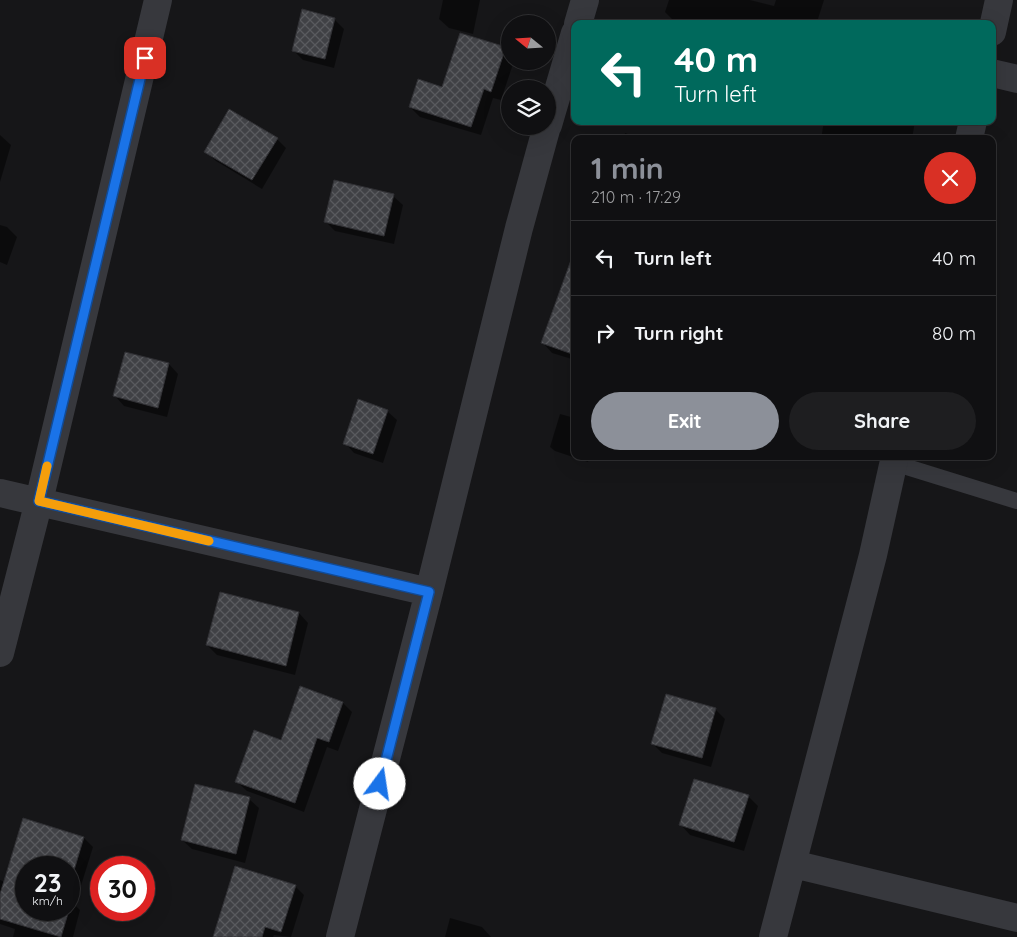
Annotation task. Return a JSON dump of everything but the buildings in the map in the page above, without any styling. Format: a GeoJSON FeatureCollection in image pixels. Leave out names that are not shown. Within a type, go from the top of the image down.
{"type":"FeatureCollection","features":[{"type":"Feature","properties":{"kind":"street"},"geometry":{"type":"LineString","coordinates":[[0,653],[39,501],[158,0]]}},
{"type":"Feature","properties":{"kind":"street"},"geometry":{"type":"LineString","coordinates":[[579,20],[585,0]]}},
{"type":"Feature","properties":{"kind":"street"},"geometry":{"type":"LineString","coordinates":[[995,20],[999,0]]}},
{"type":"Feature","properties":{"kind":"street"},"geometry":{"type":"LineString","coordinates":[[556,96],[571,46]]}},
{"type":"Feature","properties":{"kind":"street"},"geometry":{"type":"LineString","coordinates":[[996,74],[1017,79]]}},
{"type":"Feature","properties":{"kind":"street"},"geometry":{"type":"LineString","coordinates":[[340,937],[429,592],[517,237],[545,135]]}},
{"type":"Feature","properties":{"kind":"street"},"geometry":{"type":"LineString","coordinates":[[773,937],[873,555],[895,460]]}},
{"type":"Feature","properties":{"kind":"street"},"geometry":{"type":"LineString","coordinates":[[0,493],[429,592]]}},
{"type":"Feature","properties":{"kind":"street"},"geometry":{"type":"LineString","coordinates":[[793,864],[1017,918]]}},
{"type":"Feature","properties":{"kind":"lane"},"geometry":{"type":"LineString","coordinates":[[895,460],[1017,501]]}},
{"type":"Feature","properties":{"kind":"slow traffic"},"geometry":{"type":"LineString","coordinates":[[47,466],[39,501],[209,541]]}},
{"type":"Feature","properties":{"kind":"route"},"geometry":{"type":"LineString","coordinates":[[145,58],[39,501],[429,592],[380,784]]}}]}
